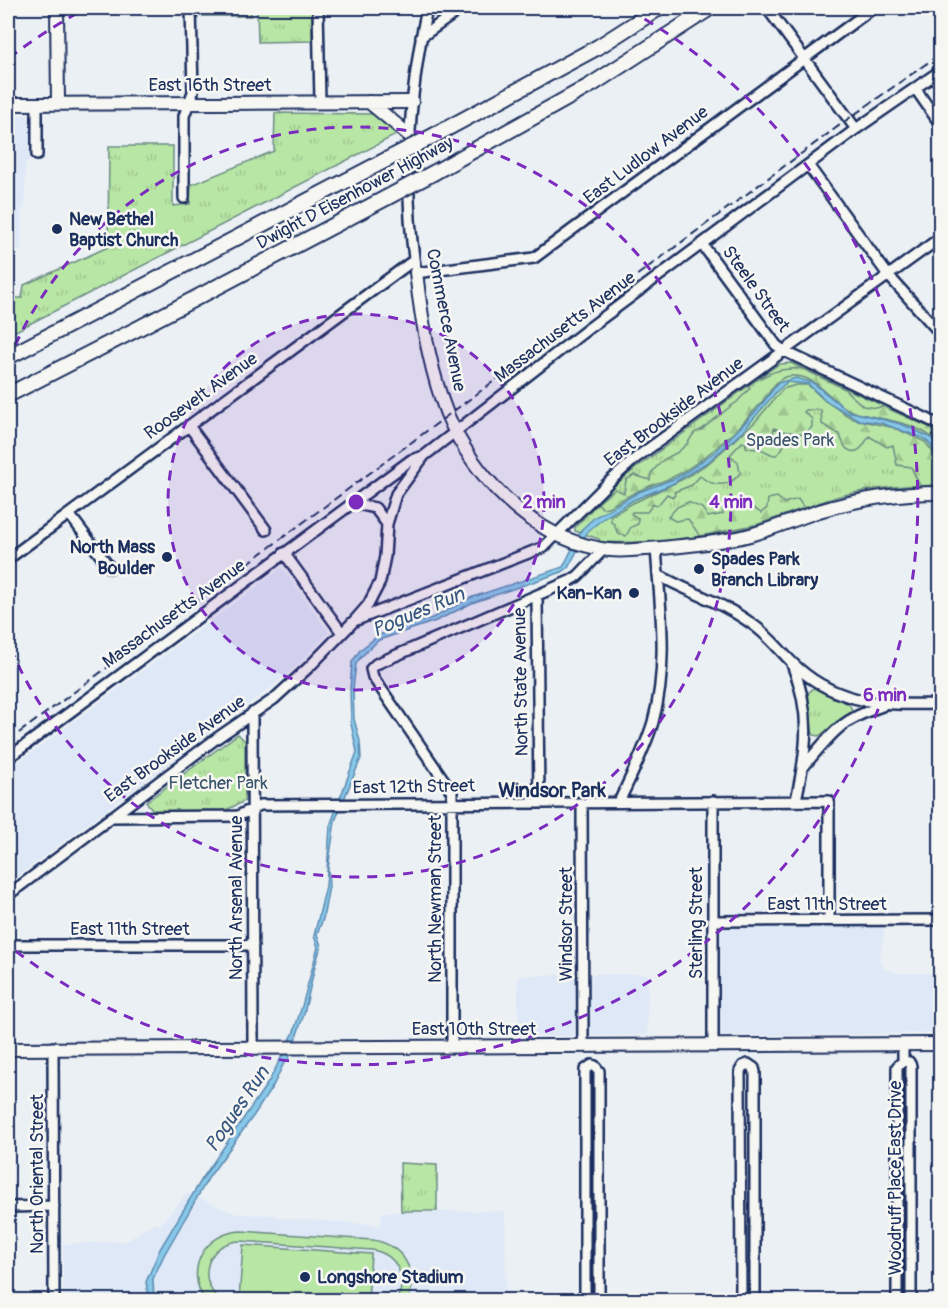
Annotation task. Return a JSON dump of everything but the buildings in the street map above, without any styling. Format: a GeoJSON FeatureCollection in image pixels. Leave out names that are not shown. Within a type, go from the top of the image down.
{"type":"FeatureCollection","features":[{"type":"Feature","properties":{"kind":"highway","name":"Dwight D Eisenhower Highway"},"geometry":{"type":"LineString","coordinates":[[11,355],[435,135],[598,46],[658,8]]}},
{"type":"Feature","properties":{"kind":"highway","name":"Dwight D Eisenhower Highway"},"geometry":{"type":"LineString","coordinates":[[8,395],[435,172],[591,85],[711,8]]}},
{"type":"Feature","properties":{"kind":"main road"},"geometry":{"type":"LineString","coordinates":[[57,8],[58,104]]}},
{"type":"Feature","properties":{"kind":"main road"},"geometry":{"type":"LineString","coordinates":[[369,102],[410,135]]}},
{"type":"Feature","properties":{"kind":"main road","name":"East 16th Street"},"geometry":{"type":"LineString","coordinates":[[8,104],[412,102]]}},
{"type":"Feature","properties":{"kind":"main road","name":"Commerce Avenue"},"geometry":{"type":"LineString","coordinates":[[415,266],[439,387],[456,431],[477,465],[501,494],[534,523],[557,535],[599,549],[656,548],[720,542],[747,536],[853,502],[940,494]]}},
{"type":"Feature","properties":{"kind":"main road","name":"East 10th Street"},"geometry":{"type":"LineString","coordinates":[[8,1049],[940,1044]]}},
{"type":"Feature","properties":{"kind":"street"},"geometry":{"type":"LineString","coordinates":[[184,198],[184,116],[192,92],[191,8]]}},
{"type":"Feature","properties":{"kind":"street"},"geometry":{"type":"LineString","coordinates":[[318,8],[320,102]]}},
{"type":"Feature","properties":{"kind":"street"},"geometry":{"type":"LineString","coordinates":[[412,102],[427,8]]}},
{"type":"Feature","properties":{"kind":"street"},"geometry":{"type":"LineString","coordinates":[[421,37],[462,8]]}},
{"type":"Feature","properties":{"kind":"street"},"geometry":{"type":"LineString","coordinates":[[767,8],[856,129]]}},
{"type":"Feature","properties":{"kind":"street","name":"East Ludlow Avenue"},"geometry":{"type":"LineString","coordinates":[[415,266],[534,258],[873,8]]}},
{"type":"Feature","properties":{"kind":"street","name":"Massachusetts Avenue"},"geometry":{"type":"LineString","coordinates":[[8,758],[411,460],[424,456],[549,358],[856,129],[940,71]]}},
{"type":"Feature","properties":{"kind":"street"},"geometry":{"type":"LineString","coordinates":[[915,88],[940,124]]}},
{"type":"Feature","properties":{"kind":"street","name":"Commerce Avenue"},"geometry":{"type":"LineString","coordinates":[[412,102],[408,198],[415,266]]}},
{"type":"Feature","properties":{"kind":"street"},"geometry":{"type":"LineString","coordinates":[[37,103],[37,155]]}},
{"type":"Feature","properties":{"kind":"street"},"geometry":{"type":"LineString","coordinates":[[808,165],[888,275],[940,333]]}},
{"type":"Feature","properties":{"kind":"street","name":"East Brookside Avenue"},"geometry":{"type":"LineString","coordinates":[[354,621],[544,547],[637,456],[940,238]]}},
{"type":"Feature","properties":{"kind":"street","name":"Steele Street"},"geometry":{"type":"LineString","coordinates":[[702,244],[776,345],[784,351]]}},
{"type":"Feature","properties":{"kind":"street","name":"Roosevelt Avenue"},"geometry":{"type":"LineString","coordinates":[[8,559],[189,426],[415,266]]}},
{"type":"Feature","properties":{"kind":"street"},"geometry":{"type":"LineString","coordinates":[[784,351],[940,425]]}},
{"type":"Feature","properties":{"kind":"street"},"geometry":{"type":"LineString","coordinates":[[189,426],[266,530]]}},
{"type":"Feature","properties":{"kind":"street","name":"East Brookside Avenue"},"geometry":{"type":"LineString","coordinates":[[8,895],[286,688],[354,621],[368,605],[380,582],[385,556],[387,524],[396,494],[424,456]]}},
{"type":"Feature","properties":{"kind":"street"},"geometry":{"type":"LineString","coordinates":[[352,503],[375,508],[387,524]]}},
{"type":"Feature","properties":{"kind":"street"},"geometry":{"type":"LineString","coordinates":[[69,514],[110,568]]}},
{"type":"Feature","properties":{"kind":"street"},"geometry":{"type":"LineString","coordinates":[[619,802],[650,730],[660,688],[663,644],[656,548]]}},
{"type":"Feature","properties":{"kind":"street"},"geometry":{"type":"LineString","coordinates":[[537,596],[573,579],[599,549]]}},
{"type":"Feature","properties":{"kind":"street"},"geometry":{"type":"LineString","coordinates":[[284,553],[342,633]]}},
{"type":"Feature","properties":{"kind":"street"},"geometry":{"type":"LineString","coordinates":[[658,575],[751,623],[810,678],[832,691],[860,700],[885,704],[940,704]]}},
{"type":"Feature","properties":{"kind":"street","name":"North Newman Street"},"geometry":{"type":"LineString","coordinates":[[453,1047],[452,792],[373,677],[371,669],[376,664],[537,596]]}},
{"type":"Feature","properties":{"kind":"street","name":"North State Avenue"},"geometry":{"type":"LineString","coordinates":[[537,596],[539,803]]}},
{"type":"Feature","properties":{"kind":"street"},"geometry":{"type":"LineString","coordinates":[[791,662],[805,709],[807,732],[796,800]]}},
{"type":"Feature","properties":{"kind":"street"},"geometry":{"type":"LineString","coordinates":[[803,767],[823,741],[843,724],[861,713],[885,704]]}},
{"type":"Feature","properties":{"kind":"street","name":"North Arsenal Avenue"},"geometry":{"type":"LineString","coordinates":[[252,713],[253,1047]]}},
{"type":"Feature","properties":{"kind":"street","name":"Sterling Street"},"geometry":{"type":"LineString","coordinates":[[713,801],[713,1045]]}},
{"type":"Feature","properties":{"kind":"street","name":"East 12th Street"},"geometry":{"type":"LineString","coordinates":[[111,817],[238,816],[261,805],[829,801],[829,920]]}},
{"type":"Feature","properties":{"kind":"street","name":"Windsor Street"},"geometry":{"type":"LineString","coordinates":[[582,803],[587,1046],[592,1065]]}},
{"type":"Feature","properties":{"kind":"street","name":"East 11th Street"},"geometry":{"type":"LineString","coordinates":[[713,921],[940,920]]}},
{"type":"Feature","properties":{"kind":"street","name":"East 11th Street"},"geometry":{"type":"LineString","coordinates":[[8,945],[253,945]]}},
{"type":"Feature","properties":{"kind":"street"},"geometry":{"type":"LineString","coordinates":[[748,1044],[748,1064]]}},
{"type":"Feature","properties":{"kind":"street","name":"Woodruff Place East Drive"},"geometry":{"type":"LineString","coordinates":[[897,1300],[897,1067],[903,1061],[903,1044]]}},
{"type":"Feature","properties":{"kind":"street","name":"North Oriental Street"},"geometry":{"type":"LineString","coordinates":[[53,1047],[54,1300]]}},
{"type":"Feature","properties":{"kind":"street","name":"Woodruff Place East Drive"},"geometry":{"type":"LineString","coordinates":[[903,1061],[909,1062],[911,1066],[911,1300]]}},
{"type":"Feature","properties":{"kind":"street"},"geometry":{"type":"LineString","coordinates":[[741,1300],[740,1071],[748,1064]]}},
{"type":"Feature","properties":{"kind":"street"},"geometry":{"type":"LineString","coordinates":[[748,1064],[754,1068],[755,1072],[755,1300]]}},
{"type":"Feature","properties":{"kind":"street"},"geometry":{"type":"LineString","coordinates":[[585,1300],[585,1070],[592,1065],[596,1066],[599,1071],[599,1300]]}},
{"type":"Feature","properties":{"kind":"street"},"geometry":{"type":"LineString","coordinates":[[8,1207],[54,1206]]}},
{"type":"Feature","properties":{"kind":"shaded area"},"geometry":{"type":"Polygon","coordinates":[[[8,115],[29,117],[31,161],[25,163],[25,209],[21,209],[21,250],[8,250],[8,115]]]}},
{"type":"Feature","properties":{"kind":"shaded area"},"geometry":{"type":"Polygon","coordinates":[[[282,568],[329,632],[299,664],[273,686],[8,883],[8,770],[282,568]]]}},
{"type":"Feature","properties":{"kind":"shaded area"},"geometry":{"type":"Polygon","coordinates":[[[885,923],[880,959],[884,969],[897,973],[940,973],[940,1033],[719,1036],[718,925],[885,923]]]}},
{"type":"Feature","properties":{"kind":"shaded area"},"geometry":{"type":"Polygon","coordinates":[[[577,974],[577,1036],[518,1036],[518,976],[577,974]]]}},
{"type":"Feature","properties":{"kind":"shaded area"},"geometry":{"type":"Polygon","coordinates":[[[587,974],[648,974],[647,1035],[588,1035],[587,974]]]}},
{"type":"Feature","properties":{"kind":"shaded area"},"geometry":{"type":"Polygon","coordinates":[[[187,1193],[236,1214],[275,1215],[280,1218],[381,1225],[382,1212],[505,1211],[506,1300],[63,1300],[63,1244],[127,1241],[154,1223],[160,1225],[187,1193]]]}},
{"type":"Feature","properties":{"kind":"green space"},"geometry":{"type":"Polygon","coordinates":[[[202,8],[251,8],[251,16],[203,16],[202,8]]]}},
{"type":"Feature","properties":{"kind":"green space"},"geometry":{"type":"Polygon","coordinates":[[[257,8],[312,8],[312,41],[258,42],[257,8]]]}},
{"type":"Feature","properties":{"kind":"green space"},"geometry":{"type":"Polygon","coordinates":[[[275,113],[375,114],[391,123],[396,135],[8,335],[8,298],[22,298],[24,285],[108,247],[109,146],[173,146],[173,206],[190,204],[191,185],[274,151],[275,113]]]}},
{"type":"Feature","properties":{"kind":"green space","name":"Spades Park"},"geometry":{"type":"Polygon","coordinates":[[[791,363],[940,432],[940,485],[890,487],[852,493],[758,524],[700,537],[659,541],[599,542],[599,539],[575,531],[575,527],[614,486],[636,468],[779,364],[791,363]]]}},
{"type":"Feature","properties":{"kind":"green space"},"geometry":{"type":"Polygon","coordinates":[[[801,368],[843,388],[863,406],[877,408],[882,406],[940,432],[940,446],[933,438],[913,427],[848,410],[810,380],[791,376],[777,382],[743,423],[691,467],[608,507],[602,508],[598,503],[615,489],[624,493],[626,480],[634,475],[650,480],[651,473],[663,460],[678,452],[694,433],[737,402],[752,383],[778,371],[801,368]]]}},
{"type":"Feature","properties":{"kind":"green space"},"geometry":{"type":"Polygon","coordinates":[[[796,385],[808,385],[825,401],[853,419],[895,428],[925,442],[940,461],[939,485],[920,486],[911,467],[897,465],[893,445],[887,447],[869,436],[860,449],[850,451],[839,434],[822,424],[821,410],[806,410],[804,412],[812,419],[812,427],[805,434],[774,428],[773,433],[783,440],[782,449],[776,455],[760,449],[748,448],[746,443],[742,442],[730,455],[738,462],[740,473],[736,478],[726,483],[716,484],[700,476],[692,485],[674,492],[673,497],[667,494],[658,505],[653,504],[647,512],[632,512],[631,514],[638,518],[638,524],[631,527],[626,536],[618,534],[611,522],[611,516],[685,478],[710,462],[755,422],[783,389],[796,385]]]}},
{"type":"Feature","properties":{"kind":"green space"},"geometry":{"type":"Polygon","coordinates":[[[777,497],[784,503],[798,499],[804,508],[759,524],[700,536],[688,519],[675,521],[668,517],[677,507],[688,502],[702,508],[708,517],[723,514],[724,504],[743,501],[761,513],[767,508],[768,499],[777,497]]]}},
{"type":"Feature","properties":{"kind":"green space"},"geometry":{"type":"Polygon","coordinates":[[[814,688],[849,704],[852,710],[819,736],[812,732],[808,693],[814,688]]]}},
{"type":"Feature","properties":{"kind":"green space","name":"Fletcher Park"},"geometry":{"type":"Polygon","coordinates":[[[238,734],[245,741],[245,801],[224,811],[154,811],[146,802],[238,734]]]}},
{"type":"Feature","properties":{"kind":"green space"},"geometry":{"type":"Polygon","coordinates":[[[400,1163],[437,1165],[437,1211],[401,1211],[400,1163]]]}},
{"type":"Feature","properties":{"kind":"green space"},"geometry":{"type":"Polygon","coordinates":[[[241,1231],[373,1240],[383,1243],[400,1253],[405,1260],[411,1278],[409,1298],[408,1300],[396,1300],[400,1292],[401,1276],[394,1262],[381,1252],[240,1241],[219,1248],[213,1255],[208,1264],[208,1283],[221,1300],[205,1300],[199,1289],[197,1277],[197,1266],[201,1255],[217,1238],[241,1231]]]}},
{"type":"Feature","properties":{"kind":"green space","name":"Longshore Stadium"},"geometry":{"type":"Polygon","coordinates":[[[243,1245],[371,1254],[368,1300],[239,1300],[243,1245]]]}},
{"type":"Feature","properties":{"kind":"water"},"geometry":{"type":"Polygon","coordinates":[[[796,378],[813,383],[848,411],[897,423],[933,439],[940,449],[940,458],[922,438],[881,423],[859,420],[826,401],[808,384],[787,382],[743,431],[709,461],[672,484],[633,500],[588,531],[568,568],[562,572],[472,603],[436,621],[379,640],[356,664],[353,689],[354,719],[360,741],[361,758],[335,821],[328,869],[329,886],[323,919],[317,934],[321,946],[304,1014],[289,1058],[273,1086],[209,1177],[164,1255],[153,1279],[154,1300],[149,1300],[146,1282],[160,1249],[202,1179],[269,1081],[293,1034],[318,947],[314,936],[326,886],[330,826],[357,752],[351,724],[350,689],[352,662],[360,650],[379,635],[432,618],[470,598],[563,567],[582,529],[595,517],[639,492],[676,478],[689,470],[716,451],[735,433],[759,408],[778,383],[796,378]]]}},
{"type":"Feature","properties":{"kind":"railway"},"geometry":{"type":"LineString","coordinates":[[8,741],[848,119],[940,54]]}},
{"type":"Feature","properties":{"kind":"place","name":"New Bethel Baptist Church"},"geometry":{"type":"Point","coordinates":[57,229]}},
{"type":"Feature","properties":{"kind":"place","name":"North Mass Boulder"},"geometry":{"type":"Point","coordinates":[167,557]}},
{"type":"Feature","properties":{"kind":"place","name":"Spades Park Branch Library"},"geometry":{"type":"Point","coordinates":[699,569]}},
{"type":"Feature","properties":{"kind":"place","name":"Kan-Kan"},"geometry":{"type":"Point","coordinates":[634,593]}},
{"type":"Feature","properties":{"kind":"place","name":"Longshore Stadium"},"geometry":{"type":"Point","coordinates":[305,1277]}},
{"type":"Feature","properties":{"kind":"district","name":"Windsor Park"},"geometry":{"type":"Point","coordinates":[552,790]}},
{"type":"Feature","properties":{"kind":"water label","name":"Pogues Run"},"geometry":{"type":"Point","coordinates":[418,612]}},
{"type":"Feature","properties":{"kind":"water label","name":"Pogues Run"},"geometry":{"type":"Point","coordinates":[237,1109]}}]}
